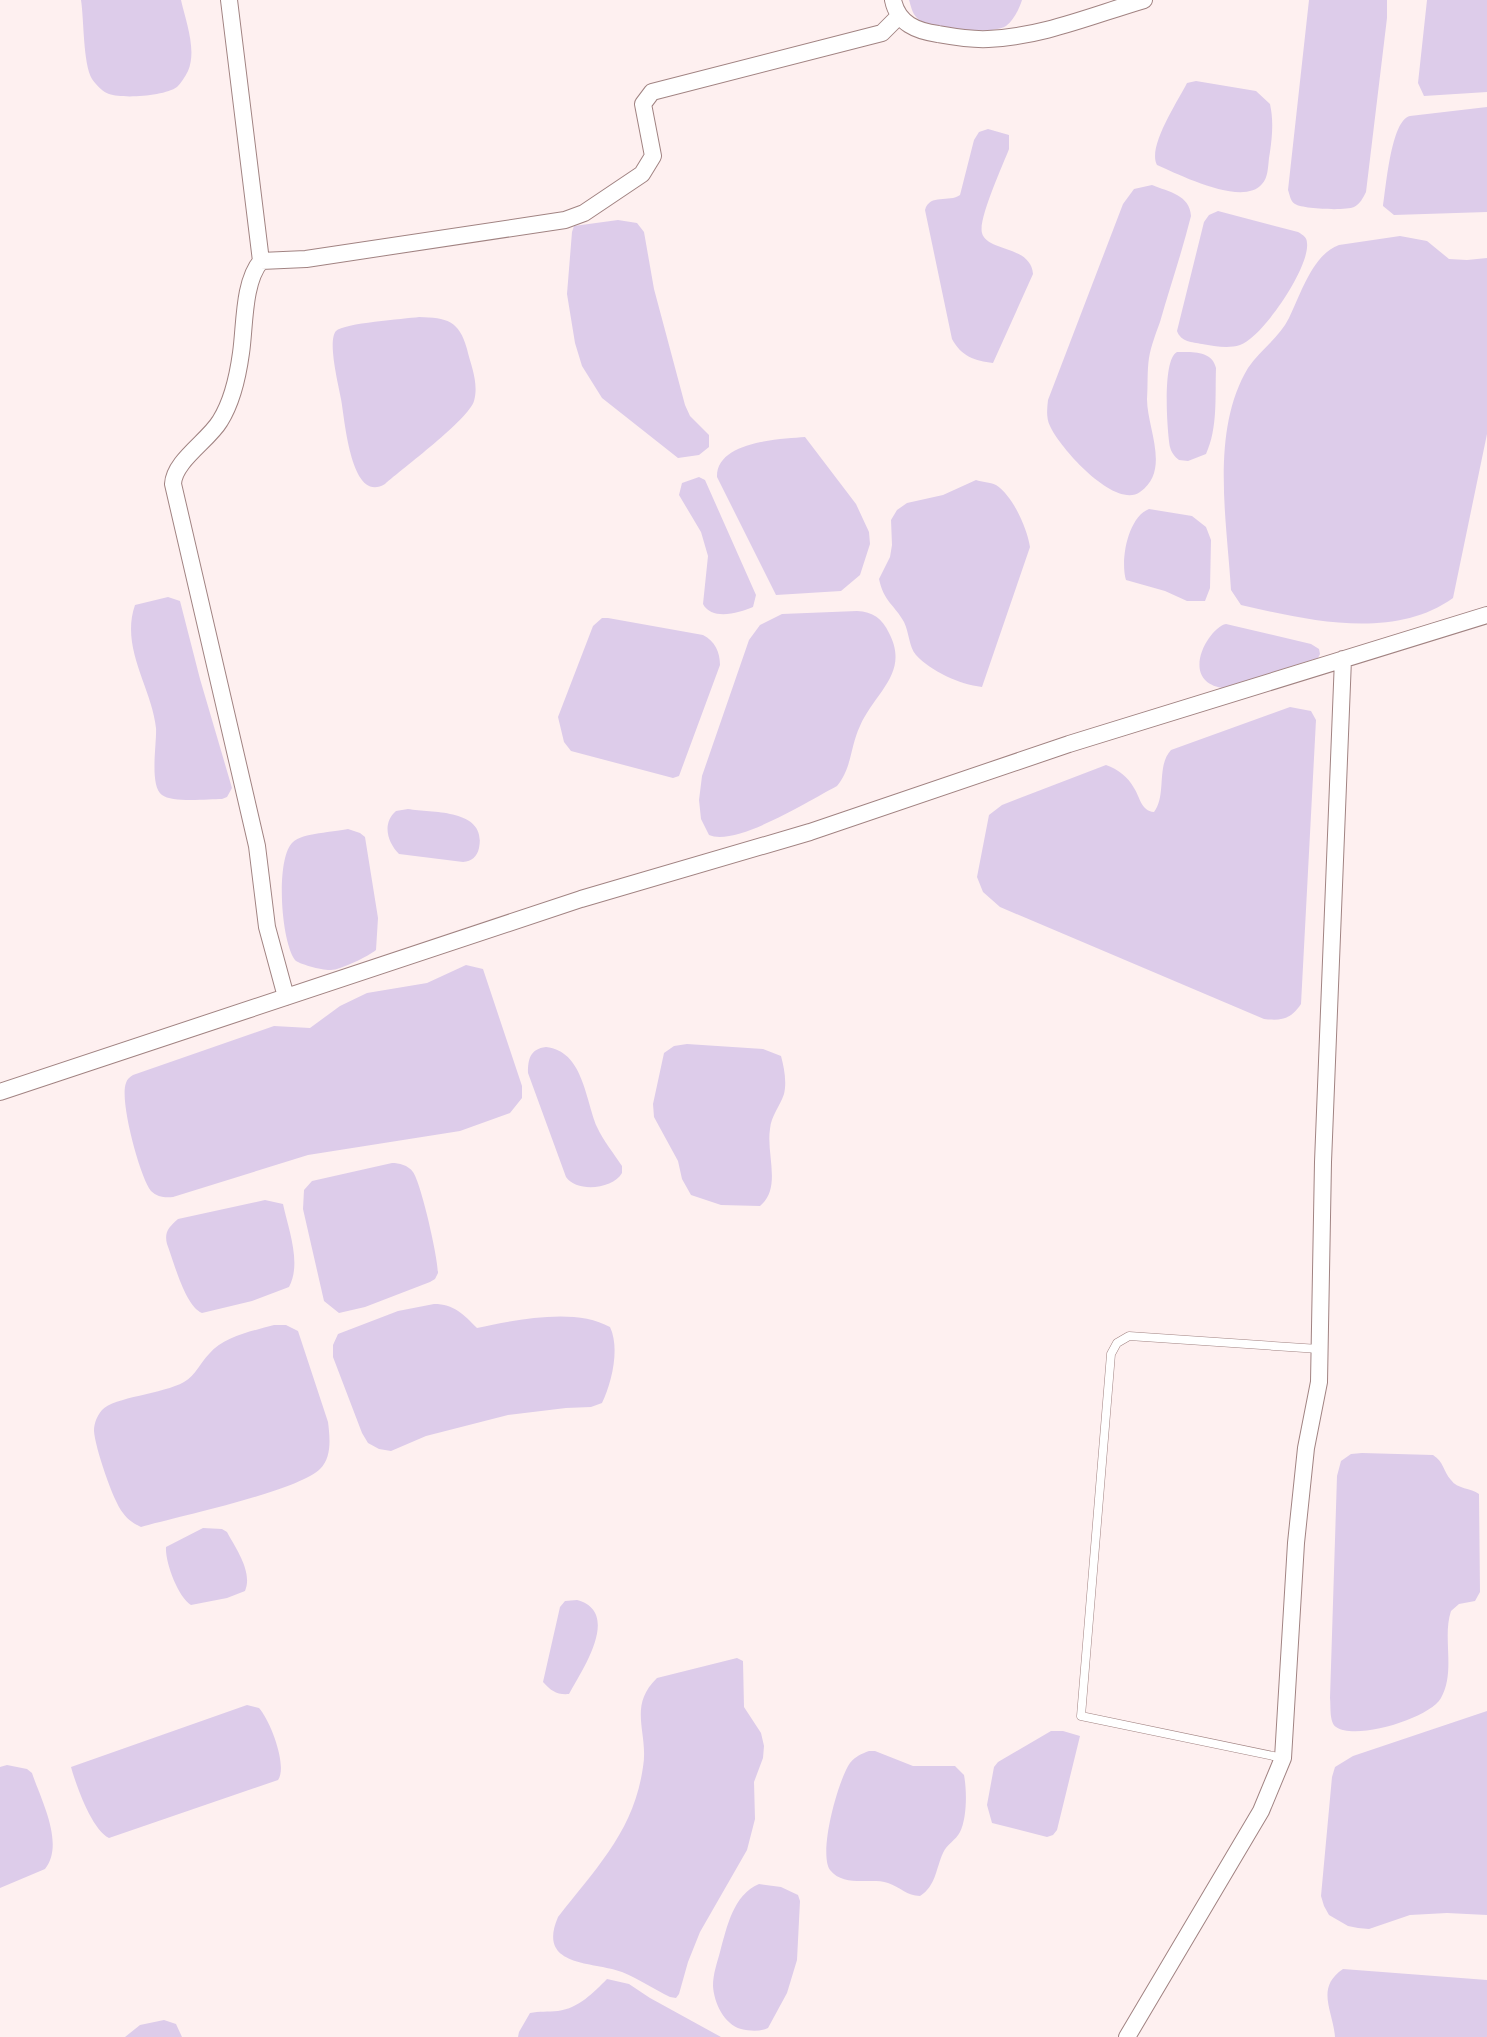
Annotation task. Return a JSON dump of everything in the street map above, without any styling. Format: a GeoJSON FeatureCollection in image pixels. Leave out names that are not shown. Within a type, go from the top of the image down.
{"type":"FeatureCollection","features":[{"type":"Feature","properties":{"kind":"street"},"geometry":{"type":"LineString","coordinates":[[229,0],[261,261]]}},
{"type":"Feature","properties":{"kind":"street"},"geometry":{"type":"LineString","coordinates":[[893,0],[900,16],[908,25],[921,31],[966,39],[986,40],[1013,37],[1079,21],[1144,0]]}},
{"type":"Feature","properties":{"kind":"street"},"geometry":{"type":"LineString","coordinates":[[286,997],[267,927],[257,846],[173,484],[176,470],[214,431],[230,401],[241,355],[249,285],[253,270],[261,261],[306,259],[565,220],[584,213],[642,174],[653,156],[643,104],[652,92],[882,33],[900,16]]}},
{"type":"Feature","properties":{"kind":"street"},"geometry":{"type":"LineString","coordinates":[[0,1092],[580,900],[810,832],[1069,744],[1487,615]]}},
{"type":"Feature","properties":{"kind":"street"},"geometry":{"type":"LineString","coordinates":[[1127,2037],[1261,1811],[1283,1758],[1296,1543],[1306,1448],[1319,1382],[1324,1153],[1343,659]]}},
{"type":"Feature","properties":{"kind":"lane"},"geometry":{"type":"LineString","coordinates":[[1283,1758],[1081,1716],[1111,1354],[1117,1343],[1129,1336],[1319,1349]]}},
{"type":"Feature","properties":{"kind":"shaded area"},"geometry":{"type":"Polygon","coordinates":[[[81,0],[181,0],[191,45],[190,63],[183,80],[177,87],[163,93],[115,96],[104,92],[92,79],[89,72],[84,41],[81,0]]]}},
{"type":"Feature","properties":{"kind":"shaded area"},"geometry":{"type":"Polygon","coordinates":[[[909,0],[1022,0],[1016,14],[1006,26],[998,29],[974,31],[946,29],[924,22],[915,16],[909,0]]]}},
{"type":"Feature","properties":{"kind":"shaded area"},"geometry":{"type":"Polygon","coordinates":[[[1309,0],[1387,0],[1387,18],[1366,192],[1354,207],[1324,209],[1299,206],[1292,201],[1288,190],[1309,0]]]}},
{"type":"Feature","properties":{"kind":"shaded area"},"geometry":{"type":"Polygon","coordinates":[[[1427,0],[1487,0],[1487,92],[1424,96],[1418,83],[1427,0]]]}},
{"type":"Feature","properties":{"kind":"shaded area"},"geometry":{"type":"Polygon","coordinates":[[[1196,81],[1256,91],[1270,104],[1272,131],[1267,172],[1264,182],[1253,190],[1241,192],[1226,191],[1195,181],[1157,165],[1155,157],[1156,147],[1165,124],[1187,83],[1196,81]]]}},
{"type":"Feature","properties":{"kind":"shaded area"},"geometry":{"type":"Polygon","coordinates":[[[1487,107],[1487,212],[1394,215],[1383,206],[1390,156],[1398,129],[1404,120],[1410,116],[1487,107]]]}},
{"type":"Feature","properties":{"kind":"shaded area"},"geometry":{"type":"Polygon","coordinates":[[[988,129],[1009,135],[1009,149],[987,204],[982,233],[992,243],[1025,258],[1033,274],[993,363],[969,357],[960,350],[952,339],[925,210],[927,205],[935,200],[960,195],[974,140],[979,132],[988,129]]]}},
{"type":"Feature","properties":{"kind":"shaded area"},"geometry":{"type":"Polygon","coordinates":[[[1152,185],[1178,195],[1187,203],[1191,216],[1149,358],[1147,399],[1155,448],[1156,461],[1154,472],[1149,483],[1140,492],[1129,495],[1117,492],[1103,485],[1076,461],[1055,436],[1047,417],[1047,407],[1048,400],[1123,204],[1134,189],[1152,185]]]}},
{"type":"Feature","properties":{"kind":"shaded area"},"geometry":{"type":"Polygon","coordinates":[[[1218,211],[1298,232],[1307,241],[1306,254],[1301,268],[1272,316],[1250,339],[1240,345],[1231,347],[1191,342],[1181,337],[1177,331],[1204,222],[1209,215],[1218,211]]]}},
{"type":"Feature","properties":{"kind":"shaded area"},"geometry":{"type":"Polygon","coordinates":[[[618,220],[637,223],[644,232],[654,289],[685,405],[690,416],[709,435],[709,447],[699,455],[678,458],[602,398],[582,366],[575,343],[567,294],[572,232],[574,226],[618,220]]]}},
{"type":"Feature","properties":{"kind":"shaded area"},"geometry":{"type":"Polygon","coordinates":[[[1400,236],[1427,241],[1449,259],[1487,258],[1487,434],[1453,598],[1429,611],[1404,619],[1377,623],[1321,621],[1241,605],[1231,590],[1224,477],[1225,448],[1229,420],[1236,393],[1248,368],[1285,325],[1308,276],[1321,257],[1339,245],[1400,236]]]}},
{"type":"Feature","properties":{"kind":"shaded area"},"geometry":{"type":"Polygon","coordinates":[[[419,317],[437,318],[451,322],[460,332],[464,339],[474,375],[476,388],[474,401],[460,419],[434,444],[385,484],[374,487],[364,483],[357,472],[352,457],[334,364],[334,336],[336,331],[341,328],[419,317]]]}},
{"type":"Feature","properties":{"kind":"shaded area"},"geometry":{"type":"Polygon","coordinates":[[[1177,352],[1194,352],[1206,355],[1214,362],[1216,368],[1215,412],[1210,444],[1206,454],[1188,461],[1179,460],[1175,456],[1169,439],[1167,381],[1172,357],[1177,352]]]}},
{"type":"Feature","properties":{"kind":"shaded area"},"geometry":{"type":"Polygon","coordinates":[[[805,437],[856,504],[869,532],[870,544],[860,575],[841,591],[776,595],[717,477],[719,465],[727,456],[751,444],[805,437]]]}},
{"type":"Feature","properties":{"kind":"shaded area"},"geometry":{"type":"Polygon","coordinates":[[[699,477],[705,480],[756,595],[753,607],[733,613],[719,614],[707,609],[703,604],[708,556],[701,532],[679,495],[682,483],[699,477]]]}},
{"type":"Feature","properties":{"kind":"shaded area"},"geometry":{"type":"Polygon","coordinates":[[[976,480],[996,485],[1008,497],[1026,531],[1030,547],[982,687],[946,676],[930,667],[916,655],[904,622],[886,598],[879,579],[890,557],[892,545],[891,520],[897,510],[907,503],[943,495],[976,480]]]}},
{"type":"Feature","properties":{"kind":"shaded area"},"geometry":{"type":"Polygon","coordinates":[[[1149,509],[1192,516],[1206,527],[1211,540],[1210,588],[1205,601],[1187,601],[1165,591],[1126,580],[1124,562],[1127,540],[1136,521],[1149,509]]]}},
{"type":"Feature","properties":{"kind":"shaded area"},"geometry":{"type":"Polygon","coordinates":[[[168,597],[180,601],[200,679],[232,788],[227,797],[222,799],[174,799],[162,795],[156,783],[154,764],[156,728],[149,698],[134,652],[131,637],[131,621],[135,605],[168,597]]]}},
{"type":"Feature","properties":{"kind":"shaded area"},"geometry":{"type":"Polygon","coordinates":[[[857,611],[872,614],[883,623],[894,647],[895,660],[888,682],[860,726],[846,772],[842,779],[837,786],[792,811],[754,828],[721,837],[709,835],[701,819],[699,800],[702,776],[749,640],[760,625],[782,614],[857,611]]]}},
{"type":"Feature","properties":{"kind":"shaded area"},"geometry":{"type":"Polygon","coordinates":[[[602,618],[703,635],[711,640],[716,647],[720,665],[679,776],[673,778],[571,751],[564,742],[558,717],[593,626],[602,618]]]}},
{"type":"Feature","properties":{"kind":"shaded area"},"geometry":{"type":"Polygon","coordinates":[[[1226,624],[1311,644],[1319,649],[1320,654],[1318,658],[1222,688],[1209,683],[1202,675],[1199,665],[1206,643],[1219,627],[1226,624]]]}},
{"type":"Feature","properties":{"kind":"shaded area"},"geometry":{"type":"Polygon","coordinates":[[[1290,707],[1311,711],[1316,720],[1301,1004],[1290,1016],[1276,1020],[1264,1019],[1000,907],[983,892],[977,877],[989,815],[1002,805],[1106,765],[1119,771],[1126,777],[1132,784],[1141,803],[1146,809],[1154,812],[1160,797],[1164,764],[1171,750],[1290,707]]]}},
{"type":"Feature","properties":{"kind":"shaded area"},"geometry":{"type":"Polygon","coordinates":[[[408,809],[456,815],[467,820],[475,826],[479,835],[477,854],[471,860],[463,862],[399,854],[389,838],[389,821],[396,811],[408,809]]]}},
{"type":"Feature","properties":{"kind":"shaded area"},"geometry":{"type":"Polygon","coordinates":[[[348,829],[365,837],[378,918],[376,950],[341,968],[331,970],[297,962],[290,950],[283,919],[282,882],[287,851],[297,839],[348,829]]]}},
{"type":"Feature","properties":{"kind":"shaded area"},"geometry":{"type":"Polygon","coordinates":[[[466,965],[483,969],[522,1086],[522,1098],[510,1113],[460,1131],[308,1155],[173,1197],[161,1197],[151,1191],[141,1171],[136,1155],[125,1105],[126,1082],[133,1075],[274,1026],[310,1028],[340,1006],[367,993],[427,983],[466,965]]]}},
{"type":"Feature","properties":{"kind":"shaded area"},"geometry":{"type":"Polygon","coordinates":[[[687,1044],[763,1049],[781,1056],[785,1075],[785,1089],[770,1129],[772,1180],[770,1190],[767,1199],[760,1206],[721,1205],[691,1195],[682,1179],[678,1161],[654,1117],[653,1104],[664,1053],[674,1046],[687,1044]]]}},
{"type":"Feature","properties":{"kind":"shaded area"},"geometry":{"type":"Polygon","coordinates":[[[546,1047],[558,1050],[568,1057],[581,1078],[597,1127],[622,1166],[622,1173],[611,1183],[603,1186],[586,1187],[571,1182],[566,1177],[528,1073],[533,1052],[546,1047]]]}},
{"type":"Feature","properties":{"kind":"shaded area"},"geometry":{"type":"Polygon","coordinates":[[[392,1163],[409,1168],[416,1179],[428,1221],[438,1273],[435,1279],[430,1282],[365,1307],[339,1313],[324,1301],[303,1209],[304,1190],[312,1181],[392,1163]]]}},
{"type":"Feature","properties":{"kind":"shaded area"},"geometry":{"type":"Polygon","coordinates":[[[265,1200],[283,1204],[291,1234],[294,1257],[293,1278],[289,1287],[252,1301],[202,1313],[190,1302],[185,1293],[167,1244],[166,1236],[168,1230],[178,1219],[265,1200]]]}},
{"type":"Feature","properties":{"kind":"shaded area"},"geometry":{"type":"Polygon","coordinates":[[[434,1304],[453,1308],[463,1314],[477,1328],[527,1319],[563,1316],[596,1321],[610,1327],[613,1335],[614,1365],[602,1403],[591,1407],[508,1415],[426,1436],[391,1451],[379,1449],[368,1443],[362,1433],[333,1357],[333,1345],[338,1334],[398,1311],[434,1304]]]}},
{"type":"Feature","properties":{"kind":"shaded area"},"geometry":{"type":"Polygon","coordinates":[[[274,1325],[286,1325],[298,1331],[328,1422],[329,1447],[324,1464],[320,1469],[307,1477],[288,1486],[236,1502],[141,1527],[131,1521],[123,1513],[114,1497],[95,1439],[94,1428],[100,1412],[117,1402],[164,1390],[184,1382],[192,1376],[215,1348],[231,1338],[274,1325]]]}},
{"type":"Feature","properties":{"kind":"shaded area"},"geometry":{"type":"Polygon","coordinates":[[[1351,1454],[1433,1455],[1454,1483],[1479,1494],[1480,1592],[1475,1601],[1459,1604],[1451,1611],[1448,1632],[1448,1677],[1441,1698],[1434,1706],[1408,1720],[1392,1725],[1375,1729],[1346,1731],[1334,1725],[1331,1718],[1330,1698],[1337,1476],[1341,1461],[1351,1454]]]}},
{"type":"Feature","properties":{"kind":"shaded area"},"geometry":{"type":"Polygon","coordinates":[[[203,1528],[222,1529],[227,1532],[245,1568],[247,1584],[245,1591],[227,1598],[191,1605],[181,1595],[173,1579],[166,1547],[203,1528]]]}},
{"type":"Feature","properties":{"kind":"shaded area"},"geometry":{"type":"Polygon","coordinates":[[[577,1600],[590,1606],[597,1616],[598,1629],[589,1657],[575,1684],[569,1694],[561,1694],[552,1690],[543,1682],[560,1607],[565,1601],[577,1600]]]}},
{"type":"Feature","properties":{"kind":"shaded area"},"geometry":{"type":"Polygon","coordinates":[[[737,1658],[743,1661],[744,1707],[761,1733],[764,1746],[763,1758],[754,1782],[755,1819],[747,1850],[700,1932],[688,1962],[679,1994],[676,1998],[670,1997],[622,1972],[571,1960],[561,1954],[555,1946],[553,1934],[558,1917],[611,1848],[631,1811],[643,1767],[644,1743],[641,1710],[643,1699],[648,1689],[657,1678],[737,1658]]]}},
{"type":"Feature","properties":{"kind":"shaded area"},"geometry":{"type":"Polygon","coordinates":[[[247,1705],[259,1708],[268,1722],[276,1743],[281,1765],[281,1773],[278,1780],[109,1838],[97,1826],[85,1806],[71,1767],[247,1705]]]}},
{"type":"Feature","properties":{"kind":"shaded area"},"geometry":{"type":"Polygon","coordinates":[[[1487,1711],[1487,1915],[1447,1913],[1410,1915],[1369,1929],[1348,1926],[1329,1915],[1321,1896],[1332,1777],[1335,1767],[1353,1756],[1487,1711]]]}},
{"type":"Feature","properties":{"kind":"shaded area"},"geometry":{"type":"Polygon","coordinates":[[[1051,1731],[1063,1731],[1080,1736],[1057,1830],[1053,1835],[1047,1837],[992,1823],[987,1805],[994,1767],[998,1762],[1051,1731]]]}},
{"type":"Feature","properties":{"kind":"shaded area"},"geometry":{"type":"Polygon","coordinates":[[[875,1751],[913,1766],[955,1766],[964,1775],[966,1804],[962,1826],[958,1835],[943,1853],[929,1887],[920,1896],[911,1895],[881,1881],[843,1879],[830,1870],[826,1848],[831,1816],[840,1784],[850,1763],[859,1755],[875,1751]]]}},
{"type":"Feature","properties":{"kind":"shaded area"},"geometry":{"type":"Polygon","coordinates":[[[7,1765],[27,1769],[32,1773],[49,1822],[53,1847],[51,1859],[45,1869],[0,1888],[0,1767],[7,1765]]]}},
{"type":"Feature","properties":{"kind":"shaded area"},"geometry":{"type":"Polygon","coordinates":[[[759,1884],[781,1887],[798,1895],[800,1901],[797,1960],[787,1993],[768,2028],[751,2031],[735,2026],[725,2018],[715,1999],[713,1982],[725,1932],[732,1913],[743,1896],[759,1884]]]}},
{"type":"Feature","properties":{"kind":"shaded area"},"geometry":{"type":"Polygon","coordinates":[[[1343,1969],[1487,1980],[1487,2037],[1335,2037],[1328,1992],[1335,1976],[1343,1969]]]}},
{"type":"Feature","properties":{"kind":"shaded area"},"geometry":{"type":"Polygon","coordinates":[[[607,1979],[629,1984],[650,1998],[721,2037],[518,2037],[530,2013],[558,2011],[573,2007],[607,1979]]]}},
{"type":"Feature","properties":{"kind":"shaded area"},"geometry":{"type":"Polygon","coordinates":[[[164,2020],[176,2024],[182,2037],[125,2037],[140,2025],[164,2020]]]}}]}
